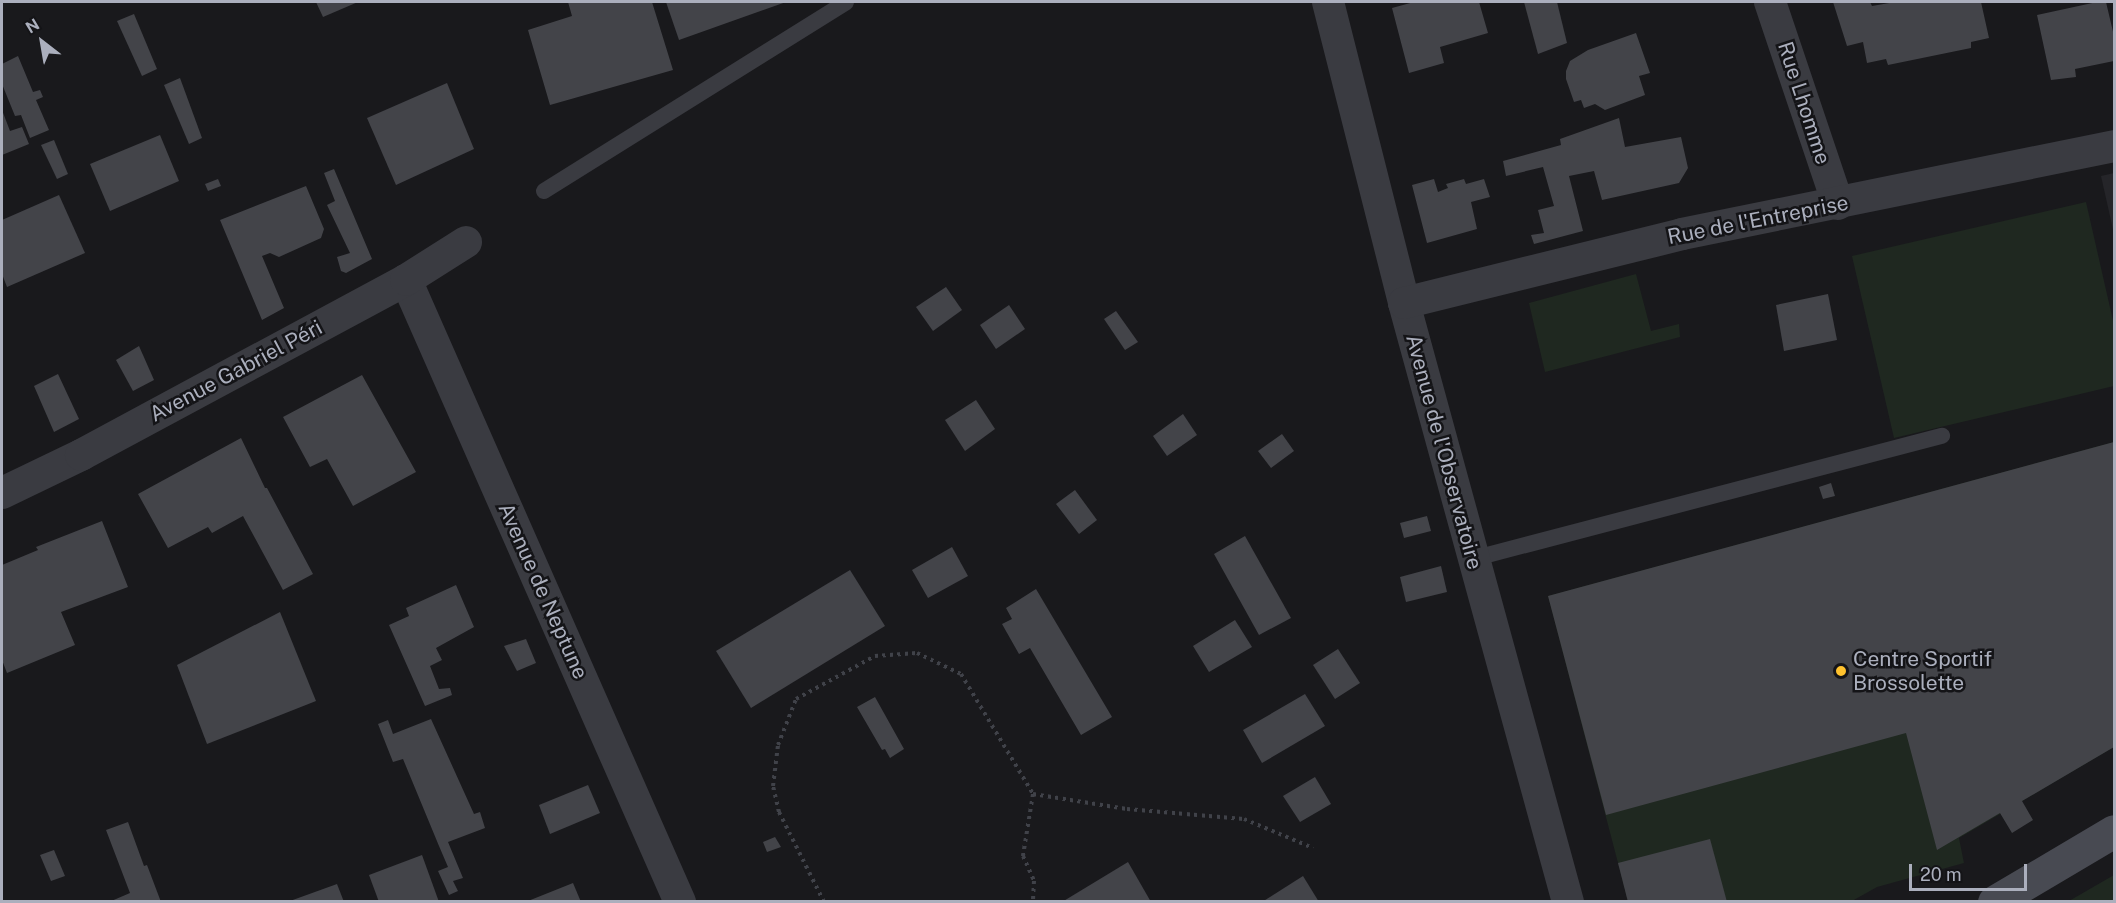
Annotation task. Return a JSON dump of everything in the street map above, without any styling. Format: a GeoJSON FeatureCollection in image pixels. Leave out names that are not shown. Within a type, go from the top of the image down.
{"type":"FeatureCollection","features":[{"type":"Feature","properties":{"kind":"street","name":"Avenue de l'Observatoire"},"geometry":{"type":"LineString","coordinates":[[1328,2],[1472,559],[1568,902]]}},
{"type":"Feature","properties":{"kind":"street","name":"Rue Lhomme"},"geometry":{"type":"LineString","coordinates":[[1770,2],[1838,204]]}},
{"type":"Feature","properties":{"kind":"street","name":"Rue de l'Entreprise"},"geometry":{"type":"LineString","coordinates":[[1404,303],[1682,234],[2115,146]]}},
{"type":"Feature","properties":{"kind":"street","name":"Avenue Gabriel Péri"},"geometry":{"type":"LineString","coordinates":[[2,493],[92,449],[406,280],[466,242]]}},
{"type":"Feature","properties":{"kind":"street","name":"Avenue de Neptune"},"geometry":{"type":"LineString","coordinates":[[406,280],[680,902]]}},
{"type":"Feature","properties":{"kind":"street"},"geometry":{"type":"LineString","coordinates":[[1994,902],[2115,831]]}},
{"type":"Feature","properties":{"kind":"lane"},"geometry":{"type":"LineString","coordinates":[[544,191],[846,2]]}},
{"type":"Feature","properties":{"kind":"lane"},"geometry":{"type":"LineString","coordinates":[[1472,559],[1942,436]]}},
{"type":"Feature","properties":{"kind":"path"},"geometry":{"type":"LineString","coordinates":[[824,902],[779,812],[773,786],[778,745],[796,699],[874,656],[917,653],[961,674],[1033,794],[1023,856],[1034,881],[1033,902]]}},
{"type":"Feature","properties":{"kind":"path"},"geometry":{"type":"LineString","coordinates":[[1033,794],[1127,809],[1244,819],[1313,848]]}},
{"type":"Feature","properties":{"kind":"shaded area"},"geometry":{"type":"Polygon","coordinates":[[[2114,173],[2114,234],[2101,176],[2114,173]]]}},
{"type":"Feature","properties":{"kind":"shaded area"},"geometry":{"type":"Polygon","coordinates":[[[2086,202],[2114,325],[2114,386],[1894,438],[1852,256],[2086,202]]]}},
{"type":"Feature","properties":{"kind":"shaded area"},"geometry":{"type":"Polygon","coordinates":[[[1636,274],[1651,331],[1679,324],[1680,337],[1545,372],[1529,303],[1636,274]]]}},
{"type":"Feature","properties":{"kind":"shaded area","name":"Centre Sportif Brossolette"},"geometry":{"type":"Polygon","coordinates":[[[2114,442],[2114,747],[1959,838],[1964,863],[1877,887],[1852,901],[1628,901],[1548,596],[2114,442]]]}},
{"type":"Feature","properties":{"kind":"shaded area"},"geometry":{"type":"Polygon","coordinates":[[[2114,875],[2114,901],[2069,901],[2114,875]]]}},
{"type":"Feature","properties":{"kind":"building"},"geometry":{"type":"Polygon","coordinates":[[[316,2],[358,2],[323,17],[316,2]]]}},
{"type":"Feature","properties":{"kind":"building"},"geometry":{"type":"Polygon","coordinates":[[[568,2],[652,2],[673,70],[550,105],[528,30],[572,16],[568,2]]]}},
{"type":"Feature","properties":{"kind":"building"},"geometry":{"type":"Polygon","coordinates":[[[666,2],[786,2],[679,40],[666,2]]]}},
{"type":"Feature","properties":{"kind":"building"},"geometry":{"type":"Polygon","coordinates":[[[1414,2],[1479,2],[1488,33],[1440,47],[1444,63],[1409,73],[1392,8],[1414,2]]]}},
{"type":"Feature","properties":{"kind":"building"},"geometry":{"type":"Polygon","coordinates":[[[1524,2],[1557,2],[1567,43],[1538,54],[1524,2]]]}},
{"type":"Feature","properties":{"kind":"building"},"geometry":{"type":"Polygon","coordinates":[[[1833,2],[1870,2],[1872,6],[1895,2],[1981,2],[1989,38],[1971,42],[1971,48],[1888,65],[1886,59],[1867,63],[1863,42],[1847,46],[1833,2]]]}},
{"type":"Feature","properties":{"kind":"building"},"geometry":{"type":"Polygon","coordinates":[[[2106,2],[2114,36],[2114,61],[2075,69],[2076,77],[2051,80],[2037,15],[2106,2]]]}},
{"type":"Feature","properties":{"kind":"building"},"geometry":{"type":"Polygon","coordinates":[[[134,14],[157,69],[142,76],[117,21],[134,14]]]}},
{"type":"Feature","properties":{"kind":"building"},"geometry":{"type":"Polygon","coordinates":[[[1636,33],[1650,73],[1639,76],[1645,95],[1605,110],[1595,104],[1584,108],[1581,100],[1574,102],[1566,79],[1570,61],[1588,50],[1636,33]]]}},
{"type":"Feature","properties":{"kind":"building"},"geometry":{"type":"Polygon","coordinates":[[[18,56],[33,92],[40,90],[43,97],[36,100],[49,130],[30,138],[21,115],[15,116],[2,84],[2,64],[18,56]]]}},
{"type":"Feature","properties":{"kind":"building"},"geometry":{"type":"Polygon","coordinates":[[[180,78],[202,138],[189,144],[164,85],[180,78]]]}},
{"type":"Feature","properties":{"kind":"building"},"geometry":{"type":"Polygon","coordinates":[[[447,83],[474,149],[396,185],[367,118],[447,83]]]}},
{"type":"Feature","properties":{"kind":"building"},"geometry":{"type":"Polygon","coordinates":[[[2,110],[10,131],[22,127],[29,144],[2,155],[2,110]]]}},
{"type":"Feature","properties":{"kind":"building"},"geometry":{"type":"Polygon","coordinates":[[[1619,118],[1625,147],[1681,137],[1688,168],[1679,183],[1602,200],[1594,171],[1569,176],[1583,231],[1534,244],[1531,235],[1544,233],[1538,210],[1554,206],[1543,167],[1506,176],[1503,161],[1561,145],[1560,139],[1619,118]]]}},
{"type":"Feature","properties":{"kind":"building"},"geometry":{"type":"Polygon","coordinates":[[[160,135],[179,181],[110,211],[90,164],[160,135]]]}},
{"type":"Feature","properties":{"kind":"building"},"geometry":{"type":"Polygon","coordinates":[[[54,140],[68,174],[57,179],[41,145],[54,140]]]}},
{"type":"Feature","properties":{"kind":"building"},"geometry":{"type":"Polygon","coordinates":[[[334,169],[372,259],[346,273],[341,271],[337,257],[350,253],[327,205],[335,201],[324,173],[334,169]]]}},
{"type":"Feature","properties":{"kind":"building"},"geometry":{"type":"Polygon","coordinates":[[[218,179],[221,186],[208,191],[205,184],[218,179]]]}},
{"type":"Feature","properties":{"kind":"building"},"geometry":{"type":"Polygon","coordinates":[[[1434,179],[1438,192],[1448,188],[1446,184],[1464,179],[1466,184],[1484,179],[1490,197],[1471,202],[1477,229],[1427,243],[1412,185],[1434,179]]]}},
{"type":"Feature","properties":{"kind":"building"},"geometry":{"type":"Polygon","coordinates":[[[306,186],[324,229],[321,238],[279,257],[270,253],[262,256],[284,308],[262,320],[220,220],[306,186]]]}},
{"type":"Feature","properties":{"kind":"building"},"geometry":{"type":"Polygon","coordinates":[[[59,195],[85,253],[7,287],[2,274],[2,220],[59,195]]]}},
{"type":"Feature","properties":{"kind":"building"},"geometry":{"type":"Polygon","coordinates":[[[946,287],[962,310],[933,331],[916,307],[946,287]]]}},
{"type":"Feature","properties":{"kind":"building"},"geometry":{"type":"Polygon","coordinates":[[[1828,294],[1837,340],[1784,351],[1776,305],[1828,294]]]}},
{"type":"Feature","properties":{"kind":"building"},"geometry":{"type":"Polygon","coordinates":[[[1009,305],[1025,329],[996,349],[980,325],[1009,305]]]}},
{"type":"Feature","properties":{"kind":"building"},"geometry":{"type":"Polygon","coordinates":[[[1116,311],[1138,342],[1125,350],[1104,319],[1116,311]]]}},
{"type":"Feature","properties":{"kind":"building"},"geometry":{"type":"Polygon","coordinates":[[[139,346],[154,380],[133,391],[116,360],[139,346]]]}},
{"type":"Feature","properties":{"kind":"building"},"geometry":{"type":"Polygon","coordinates":[[[58,374],[79,419],[54,432],[34,386],[58,374]]]}},
{"type":"Feature","properties":{"kind":"building"},"geometry":{"type":"Polygon","coordinates":[[[362,375],[416,472],[353,506],[327,459],[310,467],[283,417],[362,375]]]}},
{"type":"Feature","properties":{"kind":"building"},"geometry":{"type":"Polygon","coordinates":[[[976,400],[995,429],[965,451],[945,420],[976,400]]]}},
{"type":"Feature","properties":{"kind":"building"},"geometry":{"type":"Polygon","coordinates":[[[1183,414],[1197,435],[1167,456],[1153,436],[1183,414]]]}},
{"type":"Feature","properties":{"kind":"building"},"geometry":{"type":"Polygon","coordinates":[[[1282,434],[1294,451],[1271,468],[1258,451],[1282,434]]]}},
{"type":"Feature","properties":{"kind":"building"},"geometry":{"type":"Polygon","coordinates":[[[241,438],[265,488],[313,574],[283,590],[243,516],[212,533],[208,527],[168,548],[138,494],[241,438]]]}},
{"type":"Feature","properties":{"kind":"building","name":"Centre Sportif Brossolette"},"geometry":{"type":"Polygon","coordinates":[[[2114,442],[2114,747],[2022,801],[2033,820],[2012,833],[2000,813],[1937,850],[1906,733],[1606,815],[1548,596],[2114,442]]]}},
{"type":"Feature","properties":{"kind":"building"},"geometry":{"type":"Polygon","coordinates":[[[1831,483],[1835,496],[1823,499],[1819,487],[1831,483]]]}},
{"type":"Feature","properties":{"kind":"building"},"geometry":{"type":"Polygon","coordinates":[[[1075,490],[1097,520],[1079,534],[1056,504],[1075,490]]]}},
{"type":"Feature","properties":{"kind":"building"},"geometry":{"type":"Polygon","coordinates":[[[1427,516],[1431,531],[1404,538],[1400,523],[1427,516]]]}},
{"type":"Feature","properties":{"kind":"building"},"geometry":{"type":"Polygon","coordinates":[[[102,521],[128,587],[61,612],[75,645],[7,673],[2,660],[2,565],[38,550],[36,547],[102,521]]]}},
{"type":"Feature","properties":{"kind":"building"},"geometry":{"type":"Polygon","coordinates":[[[1245,536],[1291,618],[1259,635],[1214,554],[1245,536]]]}},
{"type":"Feature","properties":{"kind":"building"},"geometry":{"type":"Polygon","coordinates":[[[952,547],[968,576],[928,598],[912,570],[952,547]]]}},
{"type":"Feature","properties":{"kind":"building"},"geometry":{"type":"Polygon","coordinates":[[[1441,566],[1447,592],[1406,602],[1400,577],[1441,566]]]}},
{"type":"Feature","properties":{"kind":"building"},"geometry":{"type":"Polygon","coordinates":[[[850,570],[885,626],[751,708],[716,651],[850,570]]]}},
{"type":"Feature","properties":{"kind":"building"},"geometry":{"type":"Polygon","coordinates":[[[456,585],[474,627],[436,648],[442,660],[430,666],[439,689],[450,688],[452,695],[425,706],[389,625],[409,616],[406,608],[456,585]]]}},
{"type":"Feature","properties":{"kind":"building"},"geometry":{"type":"Polygon","coordinates":[[[1036,589],[1112,717],[1081,735],[1030,648],[1019,654],[1002,624],[1012,619],[1006,608],[1036,589]]]}},
{"type":"Feature","properties":{"kind":"building"},"geometry":{"type":"Polygon","coordinates":[[[280,612],[316,701],[207,744],[177,665],[280,612]]]}},
{"type":"Feature","properties":{"kind":"building"},"geometry":{"type":"Polygon","coordinates":[[[1235,620],[1252,647],[1209,672],[1193,646],[1235,620]]]}},
{"type":"Feature","properties":{"kind":"building"},"geometry":{"type":"Polygon","coordinates":[[[526,639],[536,663],[517,671],[504,646],[526,639]]]}},
{"type":"Feature","properties":{"kind":"building"},"geometry":{"type":"Polygon","coordinates":[[[1338,649],[1360,683],[1335,699],[1313,665],[1338,649]]]}},
{"type":"Feature","properties":{"kind":"building"},"geometry":{"type":"Polygon","coordinates":[[[1305,694],[1325,726],[1262,763],[1243,730],[1305,694]]]}},
{"type":"Feature","properties":{"kind":"building"},"geometry":{"type":"Polygon","coordinates":[[[875,697],[904,749],[890,758],[885,749],[882,750],[857,707],[875,697]]]}},
{"type":"Feature","properties":{"kind":"building"},"geometry":{"type":"Polygon","coordinates":[[[431,719],[474,814],[480,812],[485,828],[448,842],[463,878],[453,881],[458,891],[449,895],[438,871],[448,867],[403,759],[393,762],[378,724],[388,720],[393,734],[431,719]]]}},
{"type":"Feature","properties":{"kind":"building"},"geometry":{"type":"Polygon","coordinates":[[[1315,777],[1331,804],[1300,822],[1283,796],[1315,777]]]}},
{"type":"Feature","properties":{"kind":"building"},"geometry":{"type":"Polygon","coordinates":[[[588,785],[600,813],[550,834],[539,805],[588,785]]]}},
{"type":"Feature","properties":{"kind":"building"},"geometry":{"type":"Polygon","coordinates":[[[128,822],[144,866],[147,865],[161,902],[109,902],[130,893],[106,830],[128,822]]]}},
{"type":"Feature","properties":{"kind":"building"},"geometry":{"type":"Polygon","coordinates":[[[775,837],[781,847],[767,852],[763,842],[775,837]]]}},
{"type":"Feature","properties":{"kind":"building"},"geometry":{"type":"Polygon","coordinates":[[[1710,839],[1727,902],[1628,902],[1618,863],[1710,839]]]}},
{"type":"Feature","properties":{"kind":"building"},"geometry":{"type":"Polygon","coordinates":[[[54,850],[65,876],[51,881],[40,855],[54,850]]]}},
{"type":"Feature","properties":{"kind":"building"},"geometry":{"type":"Polygon","coordinates":[[[422,855],[439,902],[379,902],[369,875],[422,855]]]}},
{"type":"Feature","properties":{"kind":"building"},"geometry":{"type":"Polygon","coordinates":[[[1128,862],[1151,902],[1062,902],[1128,862]]]}},
{"type":"Feature","properties":{"kind":"building"},"geometry":{"type":"Polygon","coordinates":[[[1303,876],[1319,902],[1262,902],[1303,876]]]}},
{"type":"Feature","properties":{"kind":"building"},"geometry":{"type":"Polygon","coordinates":[[[573,883],[581,902],[528,902],[528,901],[573,883]]]}},
{"type":"Feature","properties":{"kind":"building"},"geometry":{"type":"Polygon","coordinates":[[[337,884],[344,902],[290,902],[290,901],[337,884]]]}},
{"type":"Feature","properties":{"kind":"place","name":"Centre Sportif Brossolette"},"geometry":{"type":"Point","coordinates":[1841,671]}}]}
